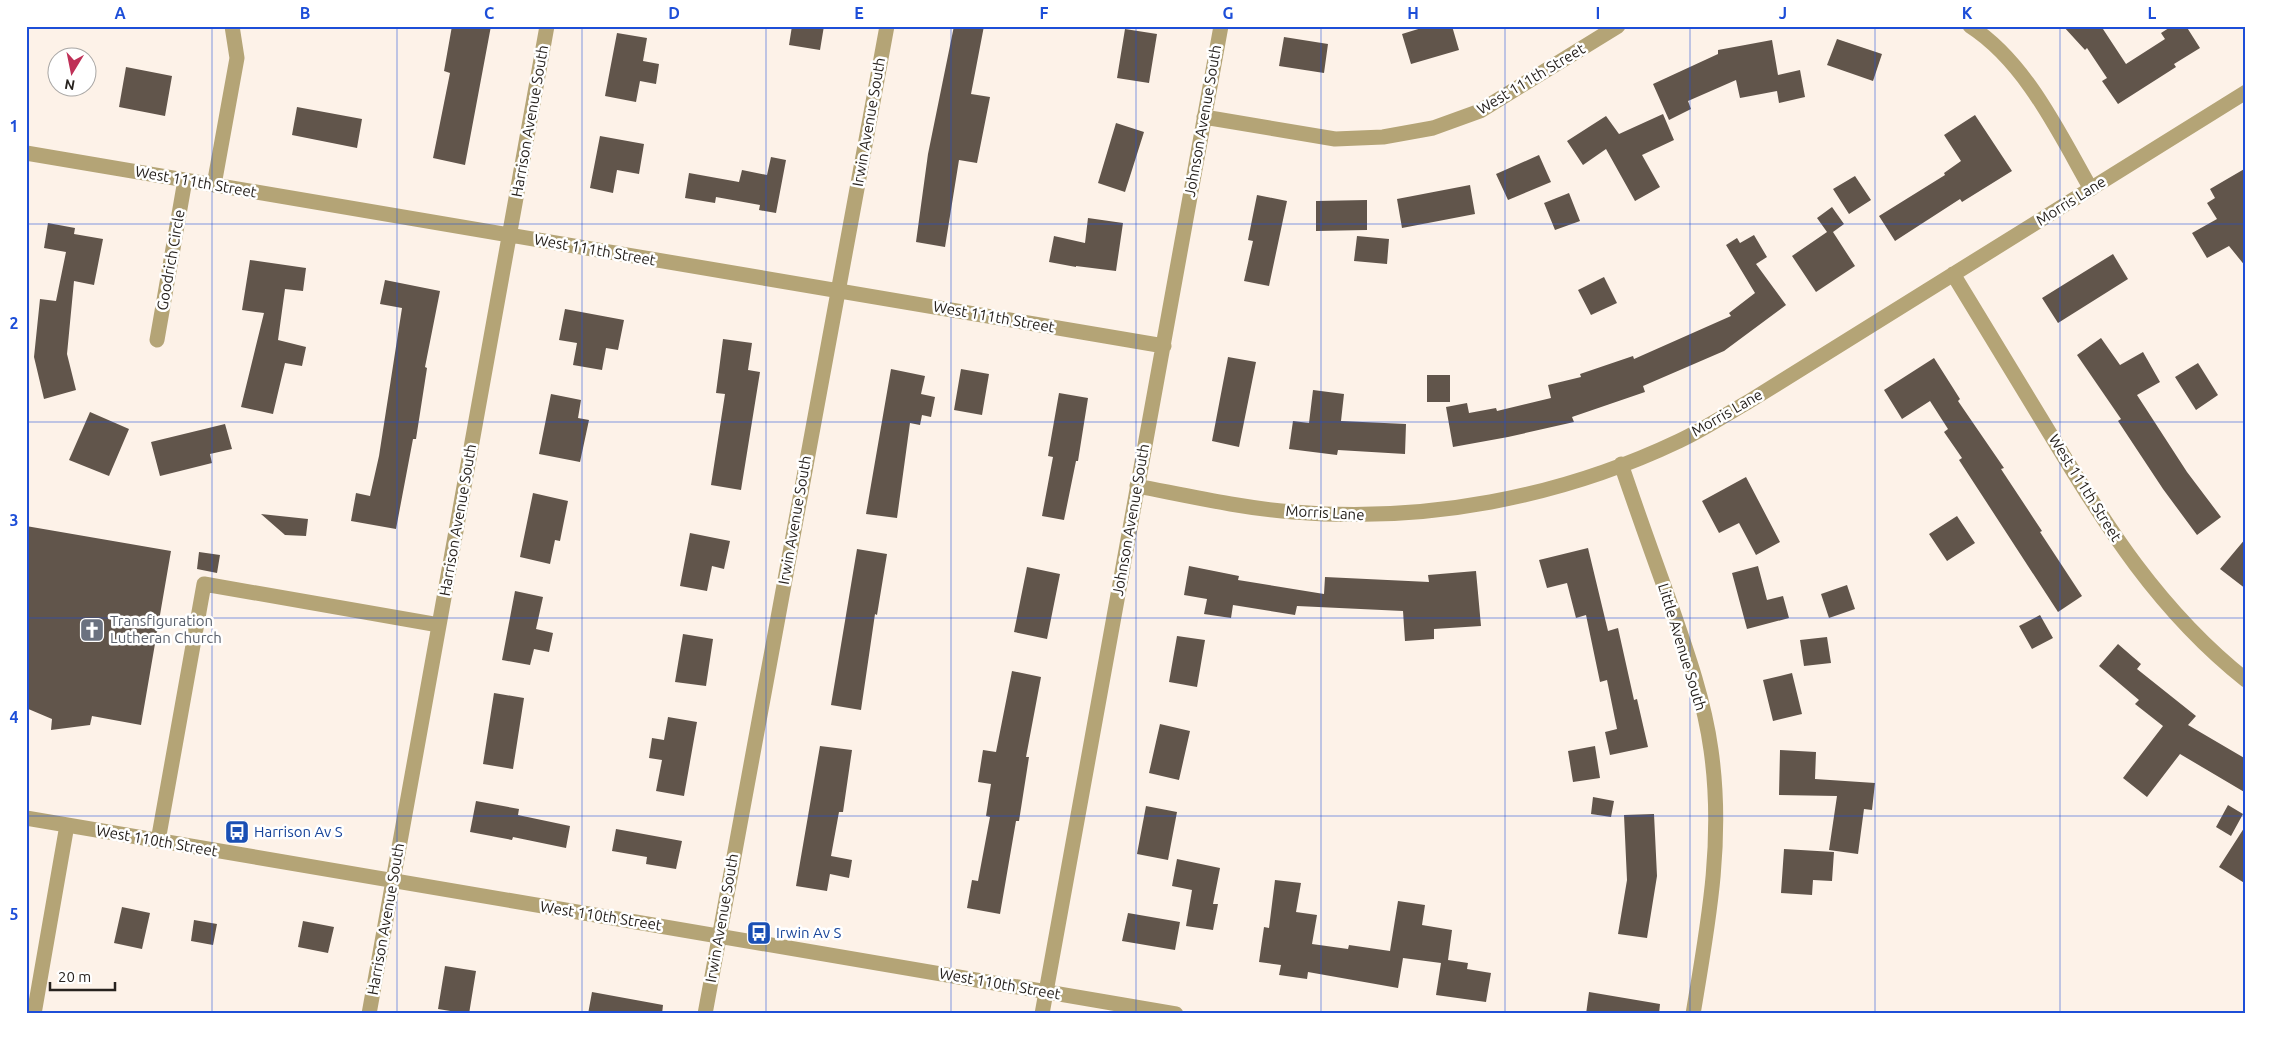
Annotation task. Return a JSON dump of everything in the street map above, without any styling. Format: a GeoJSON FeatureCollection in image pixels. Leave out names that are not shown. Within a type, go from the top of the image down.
{"type":"FeatureCollection","features":[{"type":"Feature","properties":{"kind":"street"},"geometry":{"type":"LineString","coordinates":[[214,185],[237,58],[232,26]]}},
{"type":"Feature","properties":{"kind":"street","name":"Harrison Avenue South"},"geometry":{"type":"LineString","coordinates":[[370,1014],[548,26]]}},
{"type":"Feature","properties":{"kind":"street","name":"Irwin Avenue South"},"geometry":{"type":"LineString","coordinates":[[705,1014],[887,26]]}},
{"type":"Feature","properties":{"kind":"street","name":"Johnson Avenue South"},"geometry":{"type":"LineString","coordinates":[[1042,1014],[1164,346],[1220,26]]}},
{"type":"Feature","properties":{"kind":"street","name":"West 111th Street"},"geometry":{"type":"LineString","coordinates":[[1204,117],[1335,139],[1383,138],[1433,128],[1480,111],[1618,26]]}},
{"type":"Feature","properties":{"kind":"street"},"geometry":{"type":"LineString","coordinates":[[1970,26],[2011,62],[2042,102],[2091,189]]}},
{"type":"Feature","properties":{"kind":"street","name":"Morris Lane"},"geometry":{"type":"LineString","coordinates":[[1137,486],[1214,501],[1293,512],[1373,515],[1452,509],[1529,495],[1605,472],[1679,441],[1748,402],[2246,92]]}},
{"type":"Feature","properties":{"kind":"street","name":"West 111th Street"},"geometry":{"type":"LineString","coordinates":[[26,153],[1164,346]]}},
{"type":"Feature","properties":{"kind":"street","name":"Goodrich Circle"},"geometry":{"type":"LineString","coordinates":[[157,340],[185,180]]}},
{"type":"Feature","properties":{"kind":"street","name":"West 111th Street"},"geometry":{"type":"LineString","coordinates":[[1953,274],[2106,525],[2143,576],[2190,631],[2246,680]]}},
{"type":"Feature","properties":{"kind":"street","name":"Little Avenue South"},"geometry":{"type":"LineString","coordinates":[[1621,464],[1698,688],[1711,750],[1716,814],[1714,877],[1693,1014]]}},
{"type":"Feature","properties":{"kind":"street"},"geometry":{"type":"LineString","coordinates":[[158,841],[204,584],[439,624]]}},
{"type":"Feature","properties":{"kind":"street","name":"West 110th Street"},"geometry":{"type":"LineString","coordinates":[[26,818],[1176,1014]]}},
{"type":"Feature","properties":{"kind":"street"},"geometry":{"type":"LineString","coordinates":[[34,1014],[68,825]]}},
{"type":"Feature","properties":{"kind":"building"},"geometry":{"type":"Polygon","coordinates":[[[452,26],[491,26],[465,165],[433,158],[450,73],[444,71],[452,26]]]}},
{"type":"Feature","properties":{"kind":"building"},"geometry":{"type":"Polygon","coordinates":[[[792,26],[824,26],[820,50],[789,45],[792,26]]]}},
{"type":"Feature","properties":{"kind":"building"},"geometry":{"type":"Polygon","coordinates":[[[954,26],[984,26],[971,94],[990,97],[977,163],[959,160],[945,247],[916,242],[928,154],[954,26]]]}},
{"type":"Feature","properties":{"kind":"building"},"geometry":{"type":"Polygon","coordinates":[[[1428,26],[1452,26],[1459,50],[1411,64],[1402,34],[1428,26]]]}},
{"type":"Feature","properties":{"kind":"building"},"geometry":{"type":"Polygon","coordinates":[[[2063,26],[2101,26],[2126,64],[2165,39],[2161,33],[2172,26],[2186,26],[2200,48],[2174,64],[2176,67],[2118,104],[2102,81],[2107,78],[2087,48],[2085,50],[2063,26]]]}},
{"type":"Feature","properties":{"kind":"building"},"geometry":{"type":"Polygon","coordinates":[[[1125,29],[1157,34],[1149,83],[1117,78],[1125,29]]]}},
{"type":"Feature","properties":{"kind":"building"},"geometry":{"type":"Polygon","coordinates":[[[617,33],[647,38],[643,61],[659,64],[656,84],[640,81],[636,102],[605,96],[617,33]]]}},
{"type":"Feature","properties":{"kind":"building"},"geometry":{"type":"Polygon","coordinates":[[[1284,37],[1328,44],[1324,73],[1279,66],[1284,37]]]}},
{"type":"Feature","properties":{"kind":"building"},"geometry":{"type":"Polygon","coordinates":[[[1837,39],[1882,54],[1873,81],[1827,65],[1837,39]]]}},
{"type":"Feature","properties":{"kind":"building"},"geometry":{"type":"Polygon","coordinates":[[[1772,40],[1778,75],[1800,70],[1805,97],[1779,103],[1777,91],[1740,98],[1736,80],[1688,101],[1691,109],[1669,120],[1653,84],[1718,54],[1718,50],[1772,40]]]}},
{"type":"Feature","properties":{"kind":"building"},"geometry":{"type":"Polygon","coordinates":[[[126,67],[172,76],[165,116],[119,107],[126,67]]]}},
{"type":"Feature","properties":{"kind":"building"},"geometry":{"type":"Polygon","coordinates":[[[297,107],[362,119],[357,148],[292,135],[297,107]]]}},
{"type":"Feature","properties":{"kind":"building"},"geometry":{"type":"Polygon","coordinates":[[[1663,114],[1674,140],[1642,155],[1660,187],[1635,201],[1606,149],[1583,165],[1567,141],[1606,116],[1619,134],[1663,114]]]}},
{"type":"Feature","properties":{"kind":"building"},"geometry":{"type":"Polygon","coordinates":[[[1975,115],[2012,171],[1962,202],[1960,199],[1895,241],[1879,216],[1945,175],[1944,173],[1961,161],[1944,135],[1975,115]]]}},
{"type":"Feature","properties":{"kind":"building"},"geometry":{"type":"Polygon","coordinates":[[[1116,123],[1144,132],[1125,192],[1098,183],[1116,123]]]}},
{"type":"Feature","properties":{"kind":"building"},"geometry":{"type":"Polygon","coordinates":[[[600,136],[644,144],[639,174],[617,170],[613,193],[590,188],[600,136]]]}},
{"type":"Feature","properties":{"kind":"building"},"geometry":{"type":"Polygon","coordinates":[[[1539,155],[1551,182],[1508,200],[1496,174],[1539,155]]]}},
{"type":"Feature","properties":{"kind":"building"},"geometry":{"type":"Polygon","coordinates":[[[771,157],[786,160],[776,213],[759,210],[760,205],[716,197],[715,203],[685,198],[689,173],[739,182],[742,170],[767,175],[771,157]]]}},
{"type":"Feature","properties":{"kind":"building"},"geometry":{"type":"Polygon","coordinates":[[[2246,168],[2246,267],[2229,246],[2207,258],[2192,233],[2217,219],[2207,203],[2215,198],[2210,189],[2246,168]]]}},
{"type":"Feature","properties":{"kind":"building"},"geometry":{"type":"Polygon","coordinates":[[[1855,176],[1871,200],[1849,214],[1833,189],[1855,176]]]}},
{"type":"Feature","properties":{"kind":"building"},"geometry":{"type":"Polygon","coordinates":[[[1470,185],[1475,214],[1402,228],[1397,199],[1470,185]]]}},
{"type":"Feature","properties":{"kind":"building"},"geometry":{"type":"Polygon","coordinates":[[[1569,193],[1580,221],[1555,230],[1544,203],[1569,193]]]}},
{"type":"Feature","properties":{"kind":"building"},"geometry":{"type":"Polygon","coordinates":[[[1257,195],[1287,201],[1269,286],[1244,281],[1253,241],[1248,240],[1257,195]]]}},
{"type":"Feature","properties":{"kind":"building"},"geometry":{"type":"Polygon","coordinates":[[[1367,200],[1367,230],[1316,231],[1316,201],[1367,200]]]}},
{"type":"Feature","properties":{"kind":"building"},"geometry":{"type":"Polygon","coordinates":[[[1832,207],[1844,224],[1833,232],[1855,266],[1816,292],[1792,256],[1827,232],[1817,218],[1832,207]]]}},
{"type":"Feature","properties":{"kind":"building"},"geometry":{"type":"Polygon","coordinates":[[[1088,218],[1123,223],[1116,271],[1049,262],[1054,236],[1085,243],[1088,218]]]}},
{"type":"Feature","properties":{"kind":"building"},"geometry":{"type":"Polygon","coordinates":[[[48,223],[75,228],[74,234],[103,239],[94,285],[74,281],[67,354],[76,390],[44,399],[34,357],[40,299],[56,301],[66,252],[44,248],[48,223]]]}},
{"type":"Feature","properties":{"kind":"building"},"geometry":{"type":"Polygon","coordinates":[[[1754,235],[1767,257],[1756,264],[1786,305],[1724,351],[1643,386],[1645,392],[1572,417],[1574,422],[1453,447],[1446,407],[1467,403],[1469,413],[1496,408],[1497,411],[1551,398],[1548,385],[1581,377],[1580,374],[1633,356],[1634,359],[1731,316],[1729,313],[1755,293],[1726,245],[1737,238],[1740,243],[1754,235]]]}},
{"type":"Feature","properties":{"kind":"building"},"geometry":{"type":"Polygon","coordinates":[[[1357,236],[1389,239],[1387,264],[1354,261],[1357,236]]]}},
{"type":"Feature","properties":{"kind":"building"},"geometry":{"type":"Polygon","coordinates":[[[2113,254],[2128,279],[2058,323],[2042,298],[2113,254]]]}},
{"type":"Feature","properties":{"kind":"building"},"geometry":{"type":"Polygon","coordinates":[[[250,260],[306,268],[303,291],[285,289],[278,340],[306,347],[302,366],[285,363],[273,414],[241,407],[264,313],[242,310],[250,260]]]}},
{"type":"Feature","properties":{"kind":"building"},"geometry":{"type":"Polygon","coordinates":[[[1604,277],[1617,303],[1591,315],[1578,290],[1604,277]]]}},
{"type":"Feature","properties":{"kind":"building"},"geometry":{"type":"Polygon","coordinates":[[[385,280],[440,291],[425,367],[427,368],[416,439],[413,439],[396,529],[351,521],[356,493],[370,496],[379,456],[402,308],[380,304],[385,280]]]}},
{"type":"Feature","properties":{"kind":"building"},"geometry":{"type":"Polygon","coordinates":[[[565,309],[624,320],[618,350],[606,348],[602,370],[573,365],[577,343],[559,340],[565,309]]]}},
{"type":"Feature","properties":{"kind":"building"},"geometry":{"type":"Polygon","coordinates":[[[2101,338],[2120,365],[2143,352],[2160,382],[2137,395],[2187,472],[2221,517],[2197,535],[2163,489],[2118,421],[2121,419],[2077,355],[2101,338]]]}},
{"type":"Feature","properties":{"kind":"building"},"geometry":{"type":"Polygon","coordinates":[[[723,339],[752,343],[748,370],[760,372],[741,490],[711,485],[725,394],[716,393],[723,339]]]}},
{"type":"Feature","properties":{"kind":"building"},"geometry":{"type":"Polygon","coordinates":[[[1228,357],[1256,362],[1239,447],[1212,441],[1228,357]]]}},
{"type":"Feature","properties":{"kind":"building"},"geometry":{"type":"Polygon","coordinates":[[[1934,358],[1960,399],[1958,401],[2004,468],[2001,469],[2082,596],[2058,612],[1959,460],[1962,458],[1944,432],[1948,429],[1930,401],[1902,419],[1884,390],[1934,358]]]}},
{"type":"Feature","properties":{"kind":"building"},"geometry":{"type":"Polygon","coordinates":[[[2198,363],[2218,395],[2196,410],[2175,377],[2198,363]]]}},
{"type":"Feature","properties":{"kind":"building"},"geometry":{"type":"Polygon","coordinates":[[[891,369],[925,376],[921,394],[935,397],[931,417],[922,415],[920,425],[910,423],[897,518],[866,514],[891,369]]]}},
{"type":"Feature","properties":{"kind":"building"},"geometry":{"type":"Polygon","coordinates":[[[961,369],[989,374],[982,415],[954,410],[961,369]]]}},
{"type":"Feature","properties":{"kind":"building"},"geometry":{"type":"Polygon","coordinates":[[[1427,375],[1450,375],[1450,402],[1427,402],[1427,375]]]}},
{"type":"Feature","properties":{"kind":"building"},"geometry":{"type":"Polygon","coordinates":[[[1313,390],[1344,394],[1341,421],[1406,424],[1405,454],[1338,450],[1337,455],[1289,449],[1293,421],[1309,423],[1313,390]]]}},
{"type":"Feature","properties":{"kind":"building"},"geometry":{"type":"Polygon","coordinates":[[[1059,393],[1088,398],[1078,461],[1076,461],[1064,520],[1042,516],[1053,457],[1048,456],[1059,393]]]}},
{"type":"Feature","properties":{"kind":"building"},"geometry":{"type":"Polygon","coordinates":[[[551,394],[581,400],[578,418],[589,420],[580,462],[539,454],[551,394]]]}},
{"type":"Feature","properties":{"kind":"building"},"geometry":{"type":"Polygon","coordinates":[[[90,412],[129,429],[109,476],[69,460],[90,412]]]}},
{"type":"Feature","properties":{"kind":"building"},"geometry":{"type":"Polygon","coordinates":[[[225,424],[232,449],[210,454],[212,463],[160,476],[151,442],[225,424]]]}},
{"type":"Feature","properties":{"kind":"building"},"geometry":{"type":"Polygon","coordinates":[[[1746,477],[1780,542],[1756,555],[1739,523],[1719,533],[1702,501],[1746,477]]]}},
{"type":"Feature","properties":{"kind":"building"},"geometry":{"type":"Polygon","coordinates":[[[533,493],[568,501],[560,541],[555,540],[550,564],[520,557],[533,493]]]}},
{"type":"Feature","properties":{"kind":"building"},"geometry":{"type":"Polygon","coordinates":[[[261,514],[308,519],[306,536],[285,535],[261,514]]]}},
{"type":"Feature","properties":{"kind":"building"},"geometry":{"type":"Polygon","coordinates":[[[1957,516],[1975,543],[1947,561],[1929,534],[1957,516]]]}},
{"type":"Feature","properties":{"kind":"building","name":"Transfiguration Lutheran Church"},"geometry":{"type":"Polygon","coordinates":[[[26,526],[171,551],[141,725],[92,716],[90,725],[51,730],[52,719],[26,708],[26,526]]]}},
{"type":"Feature","properties":{"kind":"building"},"geometry":{"type":"Polygon","coordinates":[[[690,533],[730,541],[724,569],[712,566],[707,591],[680,586],[690,533]]]}},
{"type":"Feature","properties":{"kind":"building"},"geometry":{"type":"Polygon","coordinates":[[[2246,538],[2246,589],[2220,569],[2246,538]]]}},
{"type":"Feature","properties":{"kind":"building"},"geometry":{"type":"Polygon","coordinates":[[[1588,548],[1608,631],[1618,628],[1634,700],[1637,699],[1648,747],[1610,755],[1605,732],[1617,729],[1607,680],[1600,682],[1586,615],[1576,618],[1567,583],[1547,588],[1539,560],[1588,548]]]}},
{"type":"Feature","properties":{"kind":"building"},"geometry":{"type":"Polygon","coordinates":[[[857,549],[887,554],[877,615],[875,614],[861,710],[831,705],[857,549]]]}},
{"type":"Feature","properties":{"kind":"building"},"geometry":{"type":"Polygon","coordinates":[[[199,552],[220,555],[217,573],[197,569],[199,552]]]}},
{"type":"Feature","properties":{"kind":"building"},"geometry":{"type":"Polygon","coordinates":[[[1189,566],[1239,576],[1238,580],[1324,594],[1325,577],[1429,582],[1428,575],[1476,571],[1481,626],[1434,629],[1434,639],[1405,641],[1403,611],[1297,606],[1295,615],[1233,605],[1231,618],[1204,614],[1207,599],[1184,595],[1189,566]]]}},
{"type":"Feature","properties":{"kind":"building"},"geometry":{"type":"Polygon","coordinates":[[[1758,566],[1767,600],[1783,596],[1789,618],[1747,629],[1732,573],[1758,566]]]}},
{"type":"Feature","properties":{"kind":"building"},"geometry":{"type":"Polygon","coordinates":[[[1027,567],[1060,574],[1047,639],[1014,632],[1027,567]]]}},
{"type":"Feature","properties":{"kind":"building"},"geometry":{"type":"Polygon","coordinates":[[[1847,585],[1855,609],[1829,618],[1821,594],[1847,585]]]}},
{"type":"Feature","properties":{"kind":"building"},"geometry":{"type":"Polygon","coordinates":[[[515,591],[543,597],[536,629],[553,633],[549,652],[534,649],[530,665],[502,660],[515,591]]]}},
{"type":"Feature","properties":{"kind":"building"},"geometry":{"type":"Polygon","coordinates":[[[2040,615],[2053,638],[2032,649],[2019,626],[2040,615]]]}},
{"type":"Feature","properties":{"kind":"building"},"geometry":{"type":"Polygon","coordinates":[[[683,634],[713,639],[706,686],[675,682],[683,634]]]}},
{"type":"Feature","properties":{"kind":"building"},"geometry":{"type":"Polygon","coordinates":[[[1177,636],[1205,640],[1197,687],[1169,682],[1177,636]]]}},
{"type":"Feature","properties":{"kind":"building"},"geometry":{"type":"Polygon","coordinates":[[[1827,637],[1831,663],[1804,666],[1800,640],[1827,637]]]}},
{"type":"Feature","properties":{"kind":"building"},"geometry":{"type":"Polygon","coordinates":[[[2118,644],[2141,664],[2137,669],[2196,716],[2188,725],[2246,759],[2246,793],[2180,754],[2147,797],[2123,778],[2163,726],[2135,704],[2139,700],[2099,666],[2118,644]]]}},
{"type":"Feature","properties":{"kind":"building"},"geometry":{"type":"Polygon","coordinates":[[[1012,671],[1041,677],[1026,757],[1029,757],[1019,821],[1016,821],[1000,914],[967,908],[972,880],[978,881],[990,817],[986,816],[991,784],[978,782],[983,750],[996,752],[1012,671]]]}},
{"type":"Feature","properties":{"kind":"building"},"geometry":{"type":"Polygon","coordinates":[[[1792,673],[1802,714],[1773,721],[1763,680],[1792,673]]]}},
{"type":"Feature","properties":{"kind":"building"},"geometry":{"type":"Polygon","coordinates":[[[494,693],[524,698],[513,769],[483,764],[494,693]]]}},
{"type":"Feature","properties":{"kind":"building"},"geometry":{"type":"Polygon","coordinates":[[[668,717],[697,722],[684,796],[656,791],[662,760],[649,758],[652,738],[664,740],[668,717]]]}},
{"type":"Feature","properties":{"kind":"building"},"geometry":{"type":"Polygon","coordinates":[[[1160,724],[1190,731],[1179,780],[1149,773],[1160,724]]]}},
{"type":"Feature","properties":{"kind":"building"},"geometry":{"type":"Polygon","coordinates":[[[820,746],[852,750],[843,812],[839,812],[831,856],[852,860],[849,878],[830,874],[827,891],[796,886],[820,746]]]}},
{"type":"Feature","properties":{"kind":"building"},"geometry":{"type":"Polygon","coordinates":[[[1595,746],[1600,778],[1573,782],[1568,751],[1595,746]]]}},
{"type":"Feature","properties":{"kind":"building"},"geometry":{"type":"Polygon","coordinates":[[[1780,750],[1816,752],[1815,779],[1875,783],[1872,810],[1864,809],[1858,854],[1829,850],[1837,796],[1779,795],[1780,750]]]}},
{"type":"Feature","properties":{"kind":"building"},"geometry":{"type":"Polygon","coordinates":[[[1593,797],[1614,801],[1611,817],[1591,814],[1593,797]]]}},
{"type":"Feature","properties":{"kind":"building"},"geometry":{"type":"Polygon","coordinates":[[[476,801],[519,809],[518,815],[570,826],[566,848],[513,837],[512,840],[470,832],[476,801]]]}},
{"type":"Feature","properties":{"kind":"building"},"geometry":{"type":"Polygon","coordinates":[[[2228,805],[2243,814],[2231,836],[2216,827],[2228,805]]]}},
{"type":"Feature","properties":{"kind":"building"},"geometry":{"type":"Polygon","coordinates":[[[1146,806],[1177,812],[1168,860],[1137,854],[1146,806]]]}},
{"type":"Feature","properties":{"kind":"building"},"geometry":{"type":"Polygon","coordinates":[[[1654,814],[1657,876],[1647,938],[1618,934],[1627,880],[1624,815],[1654,814]]]}},
{"type":"Feature","properties":{"kind":"building"},"geometry":{"type":"Polygon","coordinates":[[[2246,825],[2246,884],[2219,867],[2246,825]]]}},
{"type":"Feature","properties":{"kind":"building"},"geometry":{"type":"Polygon","coordinates":[[[616,829],[682,841],[676,869],[646,864],[647,857],[612,851],[616,829]]]}},
{"type":"Feature","properties":{"kind":"building"},"geometry":{"type":"Polygon","coordinates":[[[1784,849],[1834,852],[1832,881],[1813,880],[1812,895],[1781,893],[1784,849]]]}},
{"type":"Feature","properties":{"kind":"building"},"geometry":{"type":"Polygon","coordinates":[[[1177,859],[1220,868],[1213,904],[1218,904],[1213,930],[1186,926],[1192,890],[1172,886],[1177,859]]]}},
{"type":"Feature","properties":{"kind":"building"},"geometry":{"type":"Polygon","coordinates":[[[1275,880],[1301,883],[1296,912],[1317,915],[1312,944],[1348,949],[1349,945],[1390,951],[1398,901],[1425,905],[1422,925],[1452,930],[1448,960],[1468,963],[1467,969],[1491,973],[1486,1002],[1436,995],[1441,963],[1403,958],[1398,988],[1308,972],[1307,979],[1279,975],[1281,965],[1259,962],[1264,927],[1269,928],[1275,880]]]}},
{"type":"Feature","properties":{"kind":"building"},"geometry":{"type":"Polygon","coordinates":[[[122,907],[150,913],[142,949],[114,943],[122,907]]]}},
{"type":"Feature","properties":{"kind":"building"},"geometry":{"type":"Polygon","coordinates":[[[1128,913],[1180,922],[1175,950],[1122,941],[1128,913]]]}},
{"type":"Feature","properties":{"kind":"building"},"geometry":{"type":"Polygon","coordinates":[[[194,920],[217,924],[213,945],[191,941],[194,920]]]}},
{"type":"Feature","properties":{"kind":"building"},"geometry":{"type":"Polygon","coordinates":[[[303,921],[334,927],[328,953],[298,947],[303,921]]]}},
{"type":"Feature","properties":{"kind":"building"},"geometry":{"type":"Polygon","coordinates":[[[445,966],[476,971],[469,1014],[438,1009],[445,966]]]}},
{"type":"Feature","properties":{"kind":"building"},"geometry":{"type":"Polygon","coordinates":[[[592,992],[663,1005],[662,1014],[588,1014],[592,992]]]}},
{"type":"Feature","properties":{"kind":"building"},"geometry":{"type":"Polygon","coordinates":[[[1589,992],[1660,1004],[1659,1014],[1586,1014],[1589,992]]]}},
{"type":"Feature","properties":{"kind":"place","name":"Transfiguration Lutheran Church"},"geometry":{"type":"Point","coordinates":[92,630]}},
{"type":"Feature","properties":{"kind":"place","name":"Harrison Av S"},"geometry":{"type":"Point","coordinates":[237,832]}},
{"type":"Feature","properties":{"kind":"place","name":"Irwin Av S"},"geometry":{"type":"Point","coordinates":[759,933]}}]}
